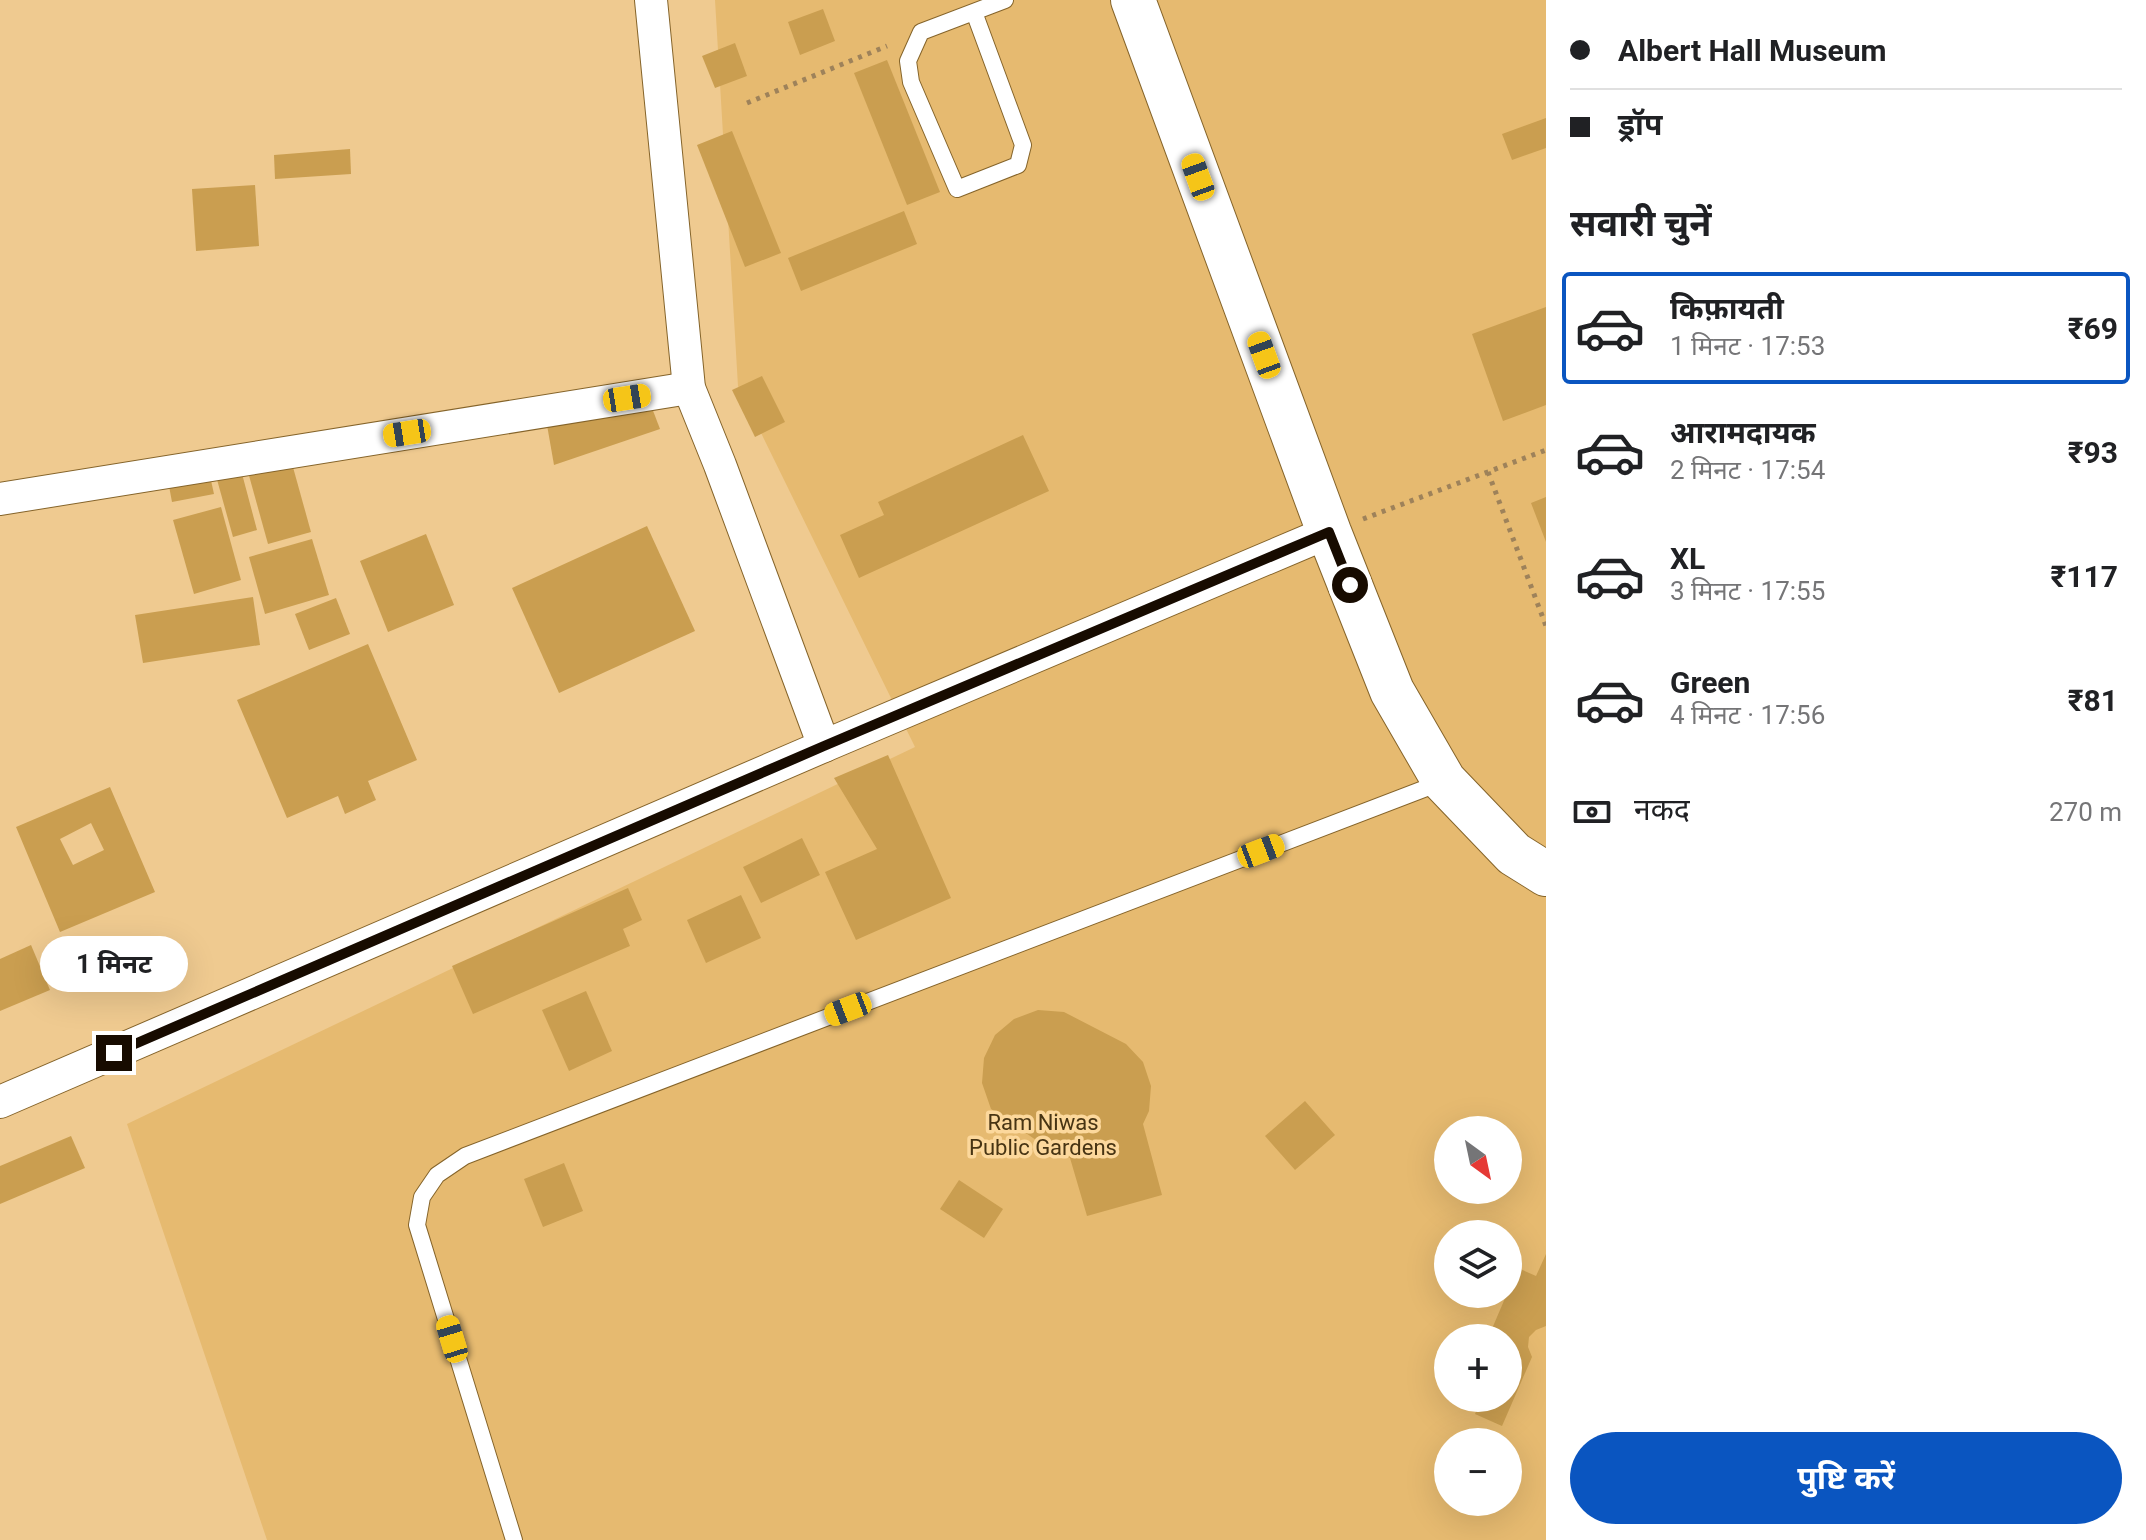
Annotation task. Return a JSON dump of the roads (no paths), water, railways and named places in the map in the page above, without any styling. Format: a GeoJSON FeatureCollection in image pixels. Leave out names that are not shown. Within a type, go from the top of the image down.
{"type":"FeatureCollection","features":[{"type":"Feature","properties":{"kind":"main road"},"geometry":{"type":"LineString","coordinates":[[1133,0],[1329,532],[1392,691],[1444,781],[1514,854],[1546,874]]}},
{"type":"Feature","properties":{"kind":"street"},"geometry":{"type":"LineString","coordinates":[[651,0],[689,388],[824,746]]}},
{"type":"Feature","properties":{"kind":"street"},"geometry":{"type":"LineString","coordinates":[[0,499],[689,388]]}},
{"type":"Feature","properties":{"kind":"street"},"geometry":{"type":"LineString","coordinates":[[0,1102],[1329,532]]}},
{"type":"Feature","properties":{"kind":"lane"},"geometry":{"type":"LineString","coordinates":[[974,12],[1023,145],[1018,165],[957,189],[911,82],[908,61],[921,32],[1005,0]]}},
{"type":"Feature","properties":{"kind":"lane"},"geometry":{"type":"LineString","coordinates":[[514,1540],[417,1225],[422,1197],[437,1175],[465,1156],[1444,781]]}},
{"type":"Feature","properties":{"kind":"park label","name":"Ram Niwas Public Gardens"},"geometry":{"type":"Point","coordinates":[1043,1134]}}]}
